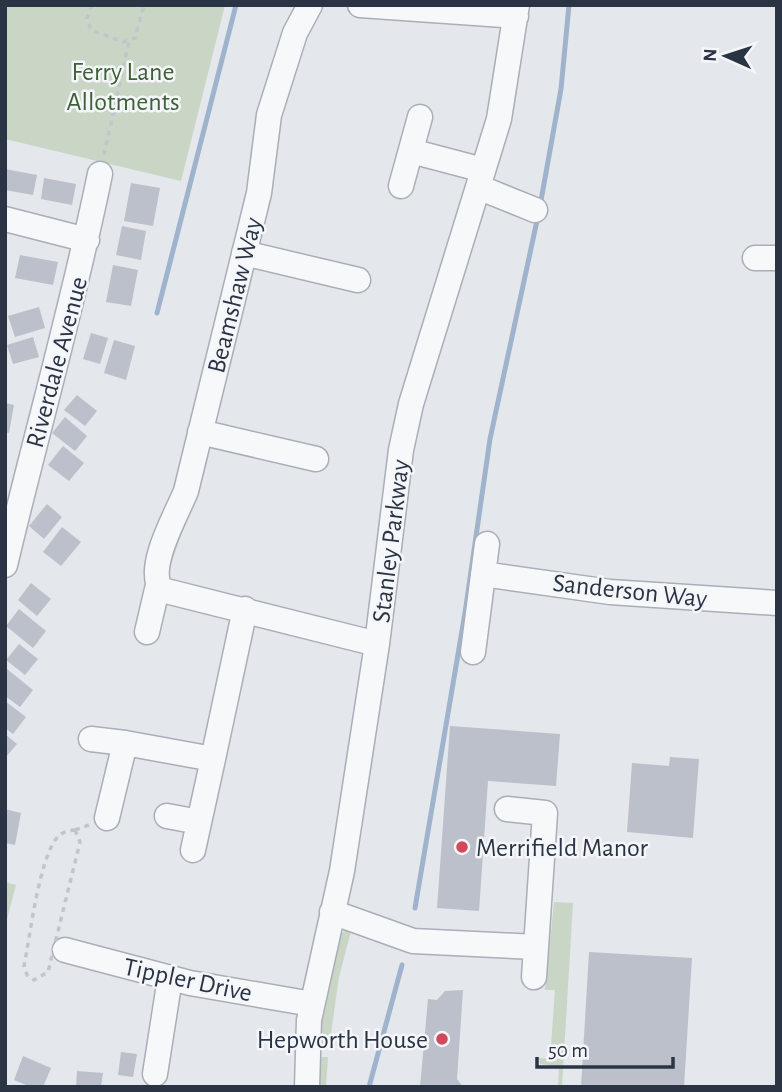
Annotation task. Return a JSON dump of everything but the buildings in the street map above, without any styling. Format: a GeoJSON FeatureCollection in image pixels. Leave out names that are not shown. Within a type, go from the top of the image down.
{"type":"FeatureCollection","features":[{"type":"Feature","properties":{"kind":"street","name":"Beamshaw Way"},"geometry":{"type":"LineString","coordinates":[[147,632],[167,528],[186,491],[259,193],[270,115],[295,33],[310,5]]}},
{"type":"Feature","properties":{"kind":"street"},"geometry":{"type":"LineString","coordinates":[[360,5],[517,11]]}},
{"type":"Feature","properties":{"kind":"street","name":"Stanley Parkway"},"geometry":{"type":"LineString","coordinates":[[307,1087],[307,1045],[312,1003],[342,871],[377,644],[401,450],[415,391],[499,119],[517,11]]}},
{"type":"Feature","properties":{"kind":"street"},"geometry":{"type":"LineString","coordinates":[[401,186],[420,117]]}},
{"type":"Feature","properties":{"kind":"street"},"geometry":{"type":"LineString","coordinates":[[411,151],[481,179],[535,210]]}},
{"type":"Feature","properties":{"kind":"street","name":"Riverdale Avenue"},"geometry":{"type":"LineString","coordinates":[[5,565],[37,432],[61,353],[100,174]]}},
{"type":"Feature","properties":{"kind":"street","name":"Riverdale Avenue"},"geometry":{"type":"LineString","coordinates":[[5,219],[87,240]]}},
{"type":"Feature","properties":{"kind":"street"},"geometry":{"type":"LineString","coordinates":[[244,253],[358,280]]}},
{"type":"Feature","properties":{"kind":"street"},"geometry":{"type":"LineString","coordinates":[[200,432],[316,460]]}},
{"type":"Feature","properties":{"kind":"street"},"geometry":{"type":"LineString","coordinates":[[473,652],[487,544]]}},
{"type":"Feature","properties":{"kind":"street","name":"Sanderson Way"},"geometry":{"type":"LineString","coordinates":[[483,574],[622,594],[777,603]]}},
{"type":"Feature","properties":{"kind":"street"},"geometry":{"type":"LineString","coordinates":[[158,585],[162,590],[377,644]]}},
{"type":"Feature","properties":{"kind":"street"},"geometry":{"type":"LineString","coordinates":[[193,850],[245,609]]}},
{"type":"Feature","properties":{"kind":"street"},"geometry":{"type":"LineString","coordinates":[[91,739],[212,759]]}},
{"type":"Feature","properties":{"kind":"street"},"geometry":{"type":"LineString","coordinates":[[107,818],[125,743]]}},
{"type":"Feature","properties":{"kind":"street"},"geometry":{"type":"LineString","coordinates":[[508,809],[545,813],[534,976]]}},
{"type":"Feature","properties":{"kind":"street"},"geometry":{"type":"LineString","coordinates":[[167,816],[199,822]]}},
{"type":"Feature","properties":{"kind":"street"},"geometry":{"type":"LineString","coordinates":[[332,912],[412,941],[536,947]]}},
{"type":"Feature","properties":{"kind":"street","name":"Tippler Drive"},"geometry":{"type":"LineString","coordinates":[[65,950],[170,978],[312,1003]]}},
{"type":"Feature","properties":{"kind":"street"},"geometry":{"type":"LineString","coordinates":[[157,1075],[170,978]]}},
{"type":"Feature","properties":{"kind":"path"},"geometry":{"type":"LineString","coordinates":[[92,5],[87,18],[91,30],[123,42],[135,37],[144,5]]}},
{"type":"Feature","properties":{"kind":"path"},"geometry":{"type":"LineString","coordinates":[[100,174],[129,41]]}},
{"type":"Feature","properties":{"kind":"path"},"geometry":{"type":"LineString","coordinates":[[67,831],[75,831],[80,842],[48,972],[34,980],[27,975],[24,966],[51,848],[58,837],[67,831]]}},
{"type":"Feature","properties":{"kind":"green space","name":"Ferry Lane Allotments"},"geometry":{"type":"Polygon","coordinates":[[[5,5],[225,5],[181,181],[5,139],[5,5]]]}},
{"type":"Feature","properties":{"kind":"green space"},"geometry":{"type":"Polygon","coordinates":[[[5,882],[16,885],[5,927],[5,882]]]}},
{"type":"Feature","properties":{"kind":"green space"},"geometry":{"type":"Polygon","coordinates":[[[554,902],[573,903],[562,1087],[534,1087],[558,1086],[559,1067],[540,1064],[539,1058],[550,1059],[555,990],[545,990],[554,902]]]}},
{"type":"Feature","properties":{"kind":"green space"},"geometry":{"type":"Polygon","coordinates":[[[347,930],[351,931],[339,977],[329,1048],[317,1047],[318,1023],[337,936],[347,930]]]}},
{"type":"Feature","properties":{"kind":"green space"},"geometry":{"type":"Polygon","coordinates":[[[317,1057],[328,1057],[326,1087],[317,1087],[317,1057]]]}},
{"type":"Feature","properties":{"kind":"waterway"},"geometry":{"type":"LineString","coordinates":[[157,313],[236,5]]}},
{"type":"Feature","properties":{"kind":"waterway"},"geometry":{"type":"LineString","coordinates":[[540,206],[561,89],[569,5]]}},
{"type":"Feature","properties":{"kind":"waterway"},"geometry":{"type":"LineString","coordinates":[[415,908],[465,613],[490,439],[538,216]]}},
{"type":"Feature","properties":{"kind":"waterway"},"geometry":{"type":"LineString","coordinates":[[369,1087],[402,965]]}},
{"type":"Feature","properties":{"kind":"place","name":"Merrifield Manor"},"geometry":{"type":"Point","coordinates":[462,847]}},
{"type":"Feature","properties":{"kind":"place","name":"Hepworth House"},"geometry":{"type":"Point","coordinates":[442,1039]}}]}
